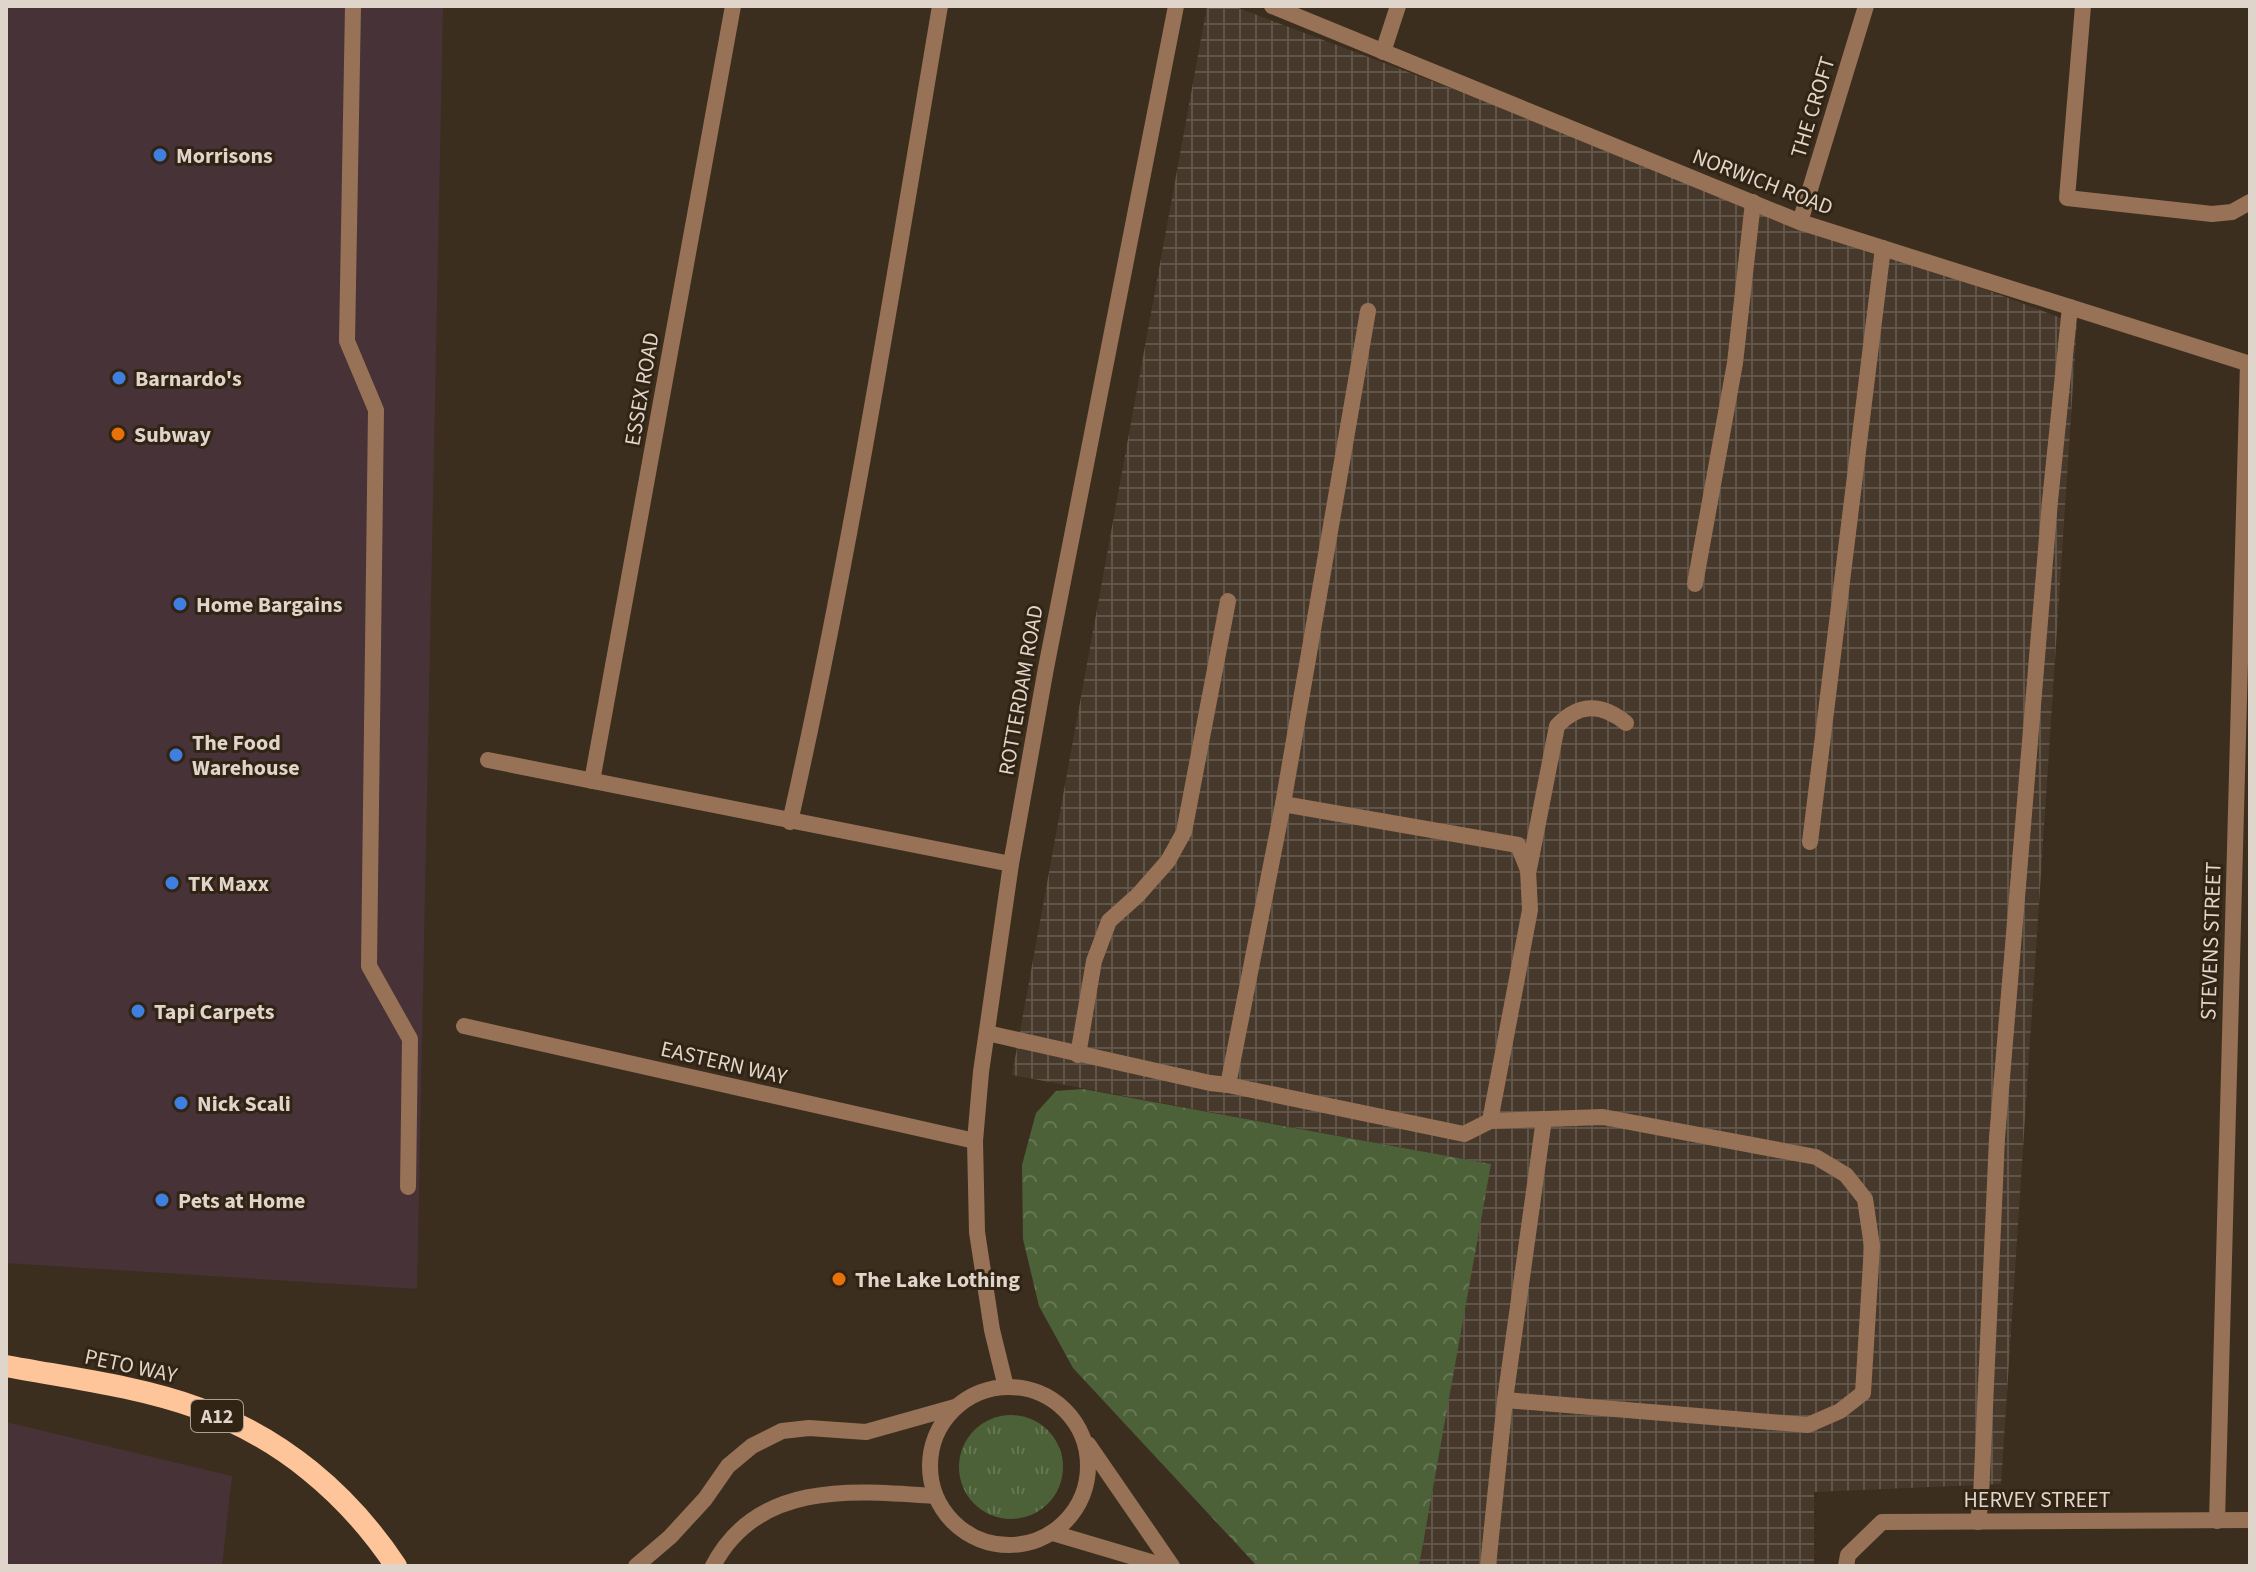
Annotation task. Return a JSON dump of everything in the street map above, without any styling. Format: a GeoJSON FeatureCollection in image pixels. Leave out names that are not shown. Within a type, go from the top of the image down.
{"type":"FeatureCollection","features":[{"type":"Feature","properties":{"kind":"highway","name":"PETO WAY"},"geometry":{"type":"LineString","coordinates":[[6,1366],[149,1394],[198,1408],[245,1428],[293,1456],[335,1491],[390,1558],[416,1566]]}},
{"type":"Feature","properties":{"kind":"street"},"geometry":{"type":"LineString","coordinates":[[353,6],[347,341],[376,410],[369,966],[410,1039],[408,1187]]}},
{"type":"Feature","properties":{"kind":"street","name":"ESSEX ROAD"},"geometry":{"type":"LineString","coordinates":[[592,781],[733,6]]}},
{"type":"Feature","properties":{"kind":"street"},"geometry":{"type":"LineString","coordinates":[[790,822],[855,497],[940,6]]}},
{"type":"Feature","properties":{"kind":"street","name":"ROTTERDAM ROAD"},"geometry":{"type":"LineString","coordinates":[[1006,1387],[992,1330],[977,1232],[975,1141],[987,1033],[1011,864],[1046,668],[1176,6]]}},
{"type":"Feature","properties":{"kind":"street","name":"NORWICH ROAD"},"geometry":{"type":"LineString","coordinates":[[1272,6],[1800,222],[2249,364]]}},
{"type":"Feature","properties":{"kind":"street"},"geometry":{"type":"LineString","coordinates":[[1383,52],[1398,6]]}},
{"type":"Feature","properties":{"kind":"street","name":"THE CROFT"},"geometry":{"type":"LineString","coordinates":[[1800,222],[1866,6]]}},
{"type":"Feature","properties":{"kind":"street"},"geometry":{"type":"LineString","coordinates":[[2083,6],[2067,198],[2212,214],[2232,212],[2250,202]]}},
{"type":"Feature","properties":{"kind":"street"},"geometry":{"type":"LineString","coordinates":[[1695,584],[1735,363],[1753,202]]}},
{"type":"Feature","properties":{"kind":"street"},"geometry":{"type":"LineString","coordinates":[[1810,842],[1883,248]]}},
{"type":"Feature","properties":{"kind":"street"},"geometry":{"type":"LineString","coordinates":[[1978,1522],[1997,1138],[2050,501],[2070,307]]}},
{"type":"Feature","properties":{"kind":"street"},"geometry":{"type":"LineString","coordinates":[[1228,1085],[1283,804],[1368,311]]}},
{"type":"Feature","properties":{"kind":"street","name":"STEVENS STREET"},"geometry":{"type":"LineString","coordinates":[[2217,1521],[2249,364]]}},
{"type":"Feature","properties":{"kind":"street"},"geometry":{"type":"LineString","coordinates":[[1078,1055],[1094,961],[1109,921],[1138,895],[1168,861],[1184,832],[1228,601]]}},
{"type":"Feature","properties":{"kind":"street"},"geometry":{"type":"LineString","coordinates":[[1490,1121],[1530,910],[1528,870],[1557,726],[1570,713],[1587,708],[1612,712],[1626,723]]}},
{"type":"Feature","properties":{"kind":"street"},"geometry":{"type":"LineString","coordinates":[[488,760],[1011,864]]}},
{"type":"Feature","properties":{"kind":"street"},"geometry":{"type":"LineString","coordinates":[[1283,804],[1518,845],[1528,870]]}},
{"type":"Feature","properties":{"kind":"street","name":"EASTERN WAY"},"geometry":{"type":"LineString","coordinates":[[464,1026],[975,1141]]}},
{"type":"Feature","properties":{"kind":"street"},"geometry":{"type":"LineString","coordinates":[[987,1033],[1210,1083],[1464,1134],[1490,1121],[1603,1117],[1816,1157],[1846,1175],[1865,1199],[1872,1246],[1863,1393],[1840,1411],[1808,1425],[1505,1400]]}},
{"type":"Feature","properties":{"kind":"street"},"geometry":{"type":"LineString","coordinates":[[1488,1566],[1505,1400],[1544,1119]]}},
{"type":"Feature","properties":{"kind":"street"},"geometry":{"type":"LineString","coordinates":[[636,1566],[670,1537],[705,1499],[728,1466],[752,1446],[782,1431],[809,1428],[866,1432],[956,1407],[979,1392],[1006,1387],[1031,1389],[1054,1401],[1072,1417],[1172,1566]]}},
{"type":"Feature","properties":{"kind":"street"},"geometry":{"type":"LineString","coordinates":[[956,1407],[936,1432],[929,1464],[934,1496],[949,1520],[972,1537],[998,1546],[1027,1544],[1053,1533],[1072,1516],[1085,1492],[1089,1466],[1085,1440]]}},
{"type":"Feature","properties":{"kind":"street"},"geometry":{"type":"LineString","coordinates":[[713,1566],[724,1546],[751,1521],[795,1498],[866,1491],[934,1496]]}},
{"type":"Feature","properties":{"kind":"street","name":"HERVEY STREET"},"geometry":{"type":"LineString","coordinates":[[1846,1566],[1848,1555],[1882,1522],[2250,1520]]}},
{"type":"Feature","properties":{"kind":"street"},"geometry":{"type":"LineString","coordinates":[[1053,1533],[1164,1566]]}},
{"type":"Feature","properties":{"kind":"shaded area"},"geometry":{"type":"Polygon","coordinates":[[[6,6],[443,6],[417,1289],[6,1263],[6,6]]]}},
{"type":"Feature","properties":{"kind":"shaded area"},"geometry":{"type":"Polygon","coordinates":[[[1207,6],[1233,6],[2077,324],[2001,1484],[1814,1492],[1814,1566],[1419,1566],[1490,1164],[1012,1075],[1207,6]]]}},
{"type":"Feature","properties":{"kind":"shaded area"},"geometry":{"type":"Polygon","coordinates":[[[6,1422],[232,1476],[222,1566],[6,1566],[6,1422]]]}},
{"type":"Feature","properties":{"kind":"green space"},"geometry":{"type":"Polygon","coordinates":[[[1083,1089],[1491,1164],[1419,1566],[1257,1566],[1073,1368],[1039,1306],[1023,1239],[1022,1165],[1036,1113],[1056,1091],[1083,1089]]]}},
{"type":"Feature","properties":{"kind":"green space"},"geometry":{"type":"Polygon","coordinates":[[[1011,1415],[1031,1419],[1048,1430],[1059,1447],[1063,1467],[1059,1487],[1048,1504],[1031,1515],[1011,1519],[991,1515],[974,1504],[963,1487],[959,1467],[963,1447],[974,1430],[991,1419],[1011,1415]]]}},
{"type":"Feature","properties":{"kind":"place","name":"Morrisons"},"geometry":{"type":"Point","coordinates":[160,155]}},
{"type":"Feature","properties":{"kind":"place","name":"Barnardo's"},"geometry":{"type":"Point","coordinates":[119,378]}},
{"type":"Feature","properties":{"kind":"place","name":"Subway"},"geometry":{"type":"Point","coordinates":[118,434]}},
{"type":"Feature","properties":{"kind":"place","name":"Home Bargains"},"geometry":{"type":"Point","coordinates":[180,604]}},
{"type":"Feature","properties":{"kind":"place","name":"The Food Warehouse"},"geometry":{"type":"Point","coordinates":[176,755]}},
{"type":"Feature","properties":{"kind":"place","name":"TK Maxx"},"geometry":{"type":"Point","coordinates":[172,883]}},
{"type":"Feature","properties":{"kind":"place","name":"Tapi Carpets"},"geometry":{"type":"Point","coordinates":[138,1011]}},
{"type":"Feature","properties":{"kind":"place","name":"Nick Scali"},"geometry":{"type":"Point","coordinates":[181,1103]}},
{"type":"Feature","properties":{"kind":"place","name":"Pets at Home"},"geometry":{"type":"Point","coordinates":[162,1200]}},
{"type":"Feature","properties":{"kind":"place","name":"The Lake Lothing"},"geometry":{"type":"Point","coordinates":[839,1279]}}]}
